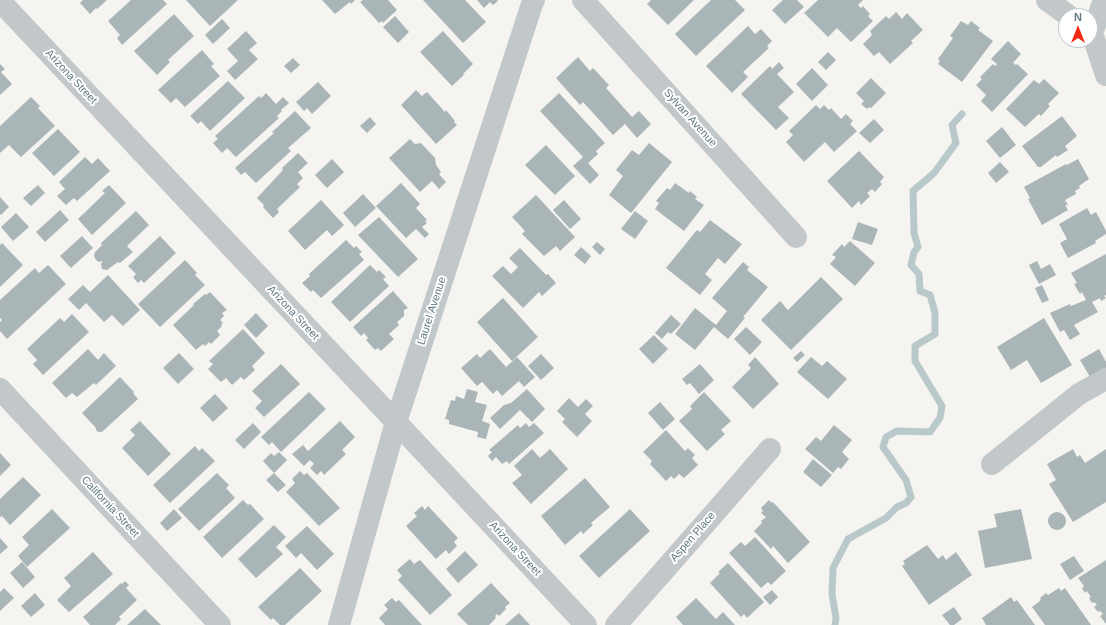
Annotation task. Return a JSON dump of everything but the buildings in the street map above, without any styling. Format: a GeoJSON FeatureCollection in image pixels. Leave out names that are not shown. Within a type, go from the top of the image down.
{"type":"FeatureCollection","features":[{"type":"Feature","properties":{"kind":"street","name":"Laurel Avenue"},"geometry":{"type":"LineString","coordinates":[[339,625],[396,422],[534,0]]}},
{"type":"Feature","properties":{"kind":"street","name":"Sylvan Avenue"},"geometry":{"type":"LineString","coordinates":[[583,0],[796,237]]}},
{"type":"Feature","properties":{"kind":"street"},"geometry":{"type":"LineString","coordinates":[[1047,0],[1058,8]]}},
{"type":"Feature","properties":{"kind":"street"},"geometry":{"type":"LineString","coordinates":[[1098,15],[1104,0]]}},
{"type":"Feature","properties":{"kind":"street","name":"Arizona Street"},"geometry":{"type":"LineString","coordinates":[[0,1],[586,625]]}},
{"type":"Feature","properties":{"kind":"street"},"geometry":{"type":"LineString","coordinates":[[1097,48],[1106,75]]}},
{"type":"Feature","properties":{"kind":"street"},"geometry":{"type":"LineString","coordinates":[[992,464],[1079,394],[1106,379]]}},
{"type":"Feature","properties":{"kind":"street","name":"California Street"},"geometry":{"type":"LineString","coordinates":[[0,389],[220,625]]}},
{"type":"Feature","properties":{"kind":"street","name":"Aspen Place"},"geometry":{"type":"LineString","coordinates":[[616,625],[770,449]]}},
{"type":"Feature","properties":{"kind":"waterway"},"geometry":{"type":"LineString","coordinates":[[835,625],[836,618],[832,594],[833,568],[848,539],[886,518],[897,507],[906,503],[911,497],[906,480],[883,447],[886,437],[897,431],[930,432],[940,418],[942,406],[915,361],[915,346],[935,334],[935,313],[930,295],[920,291],[919,274],[911,265],[914,252],[918,247],[914,233],[913,191],[934,173],[956,143],[952,125],[962,114]]}}]}
